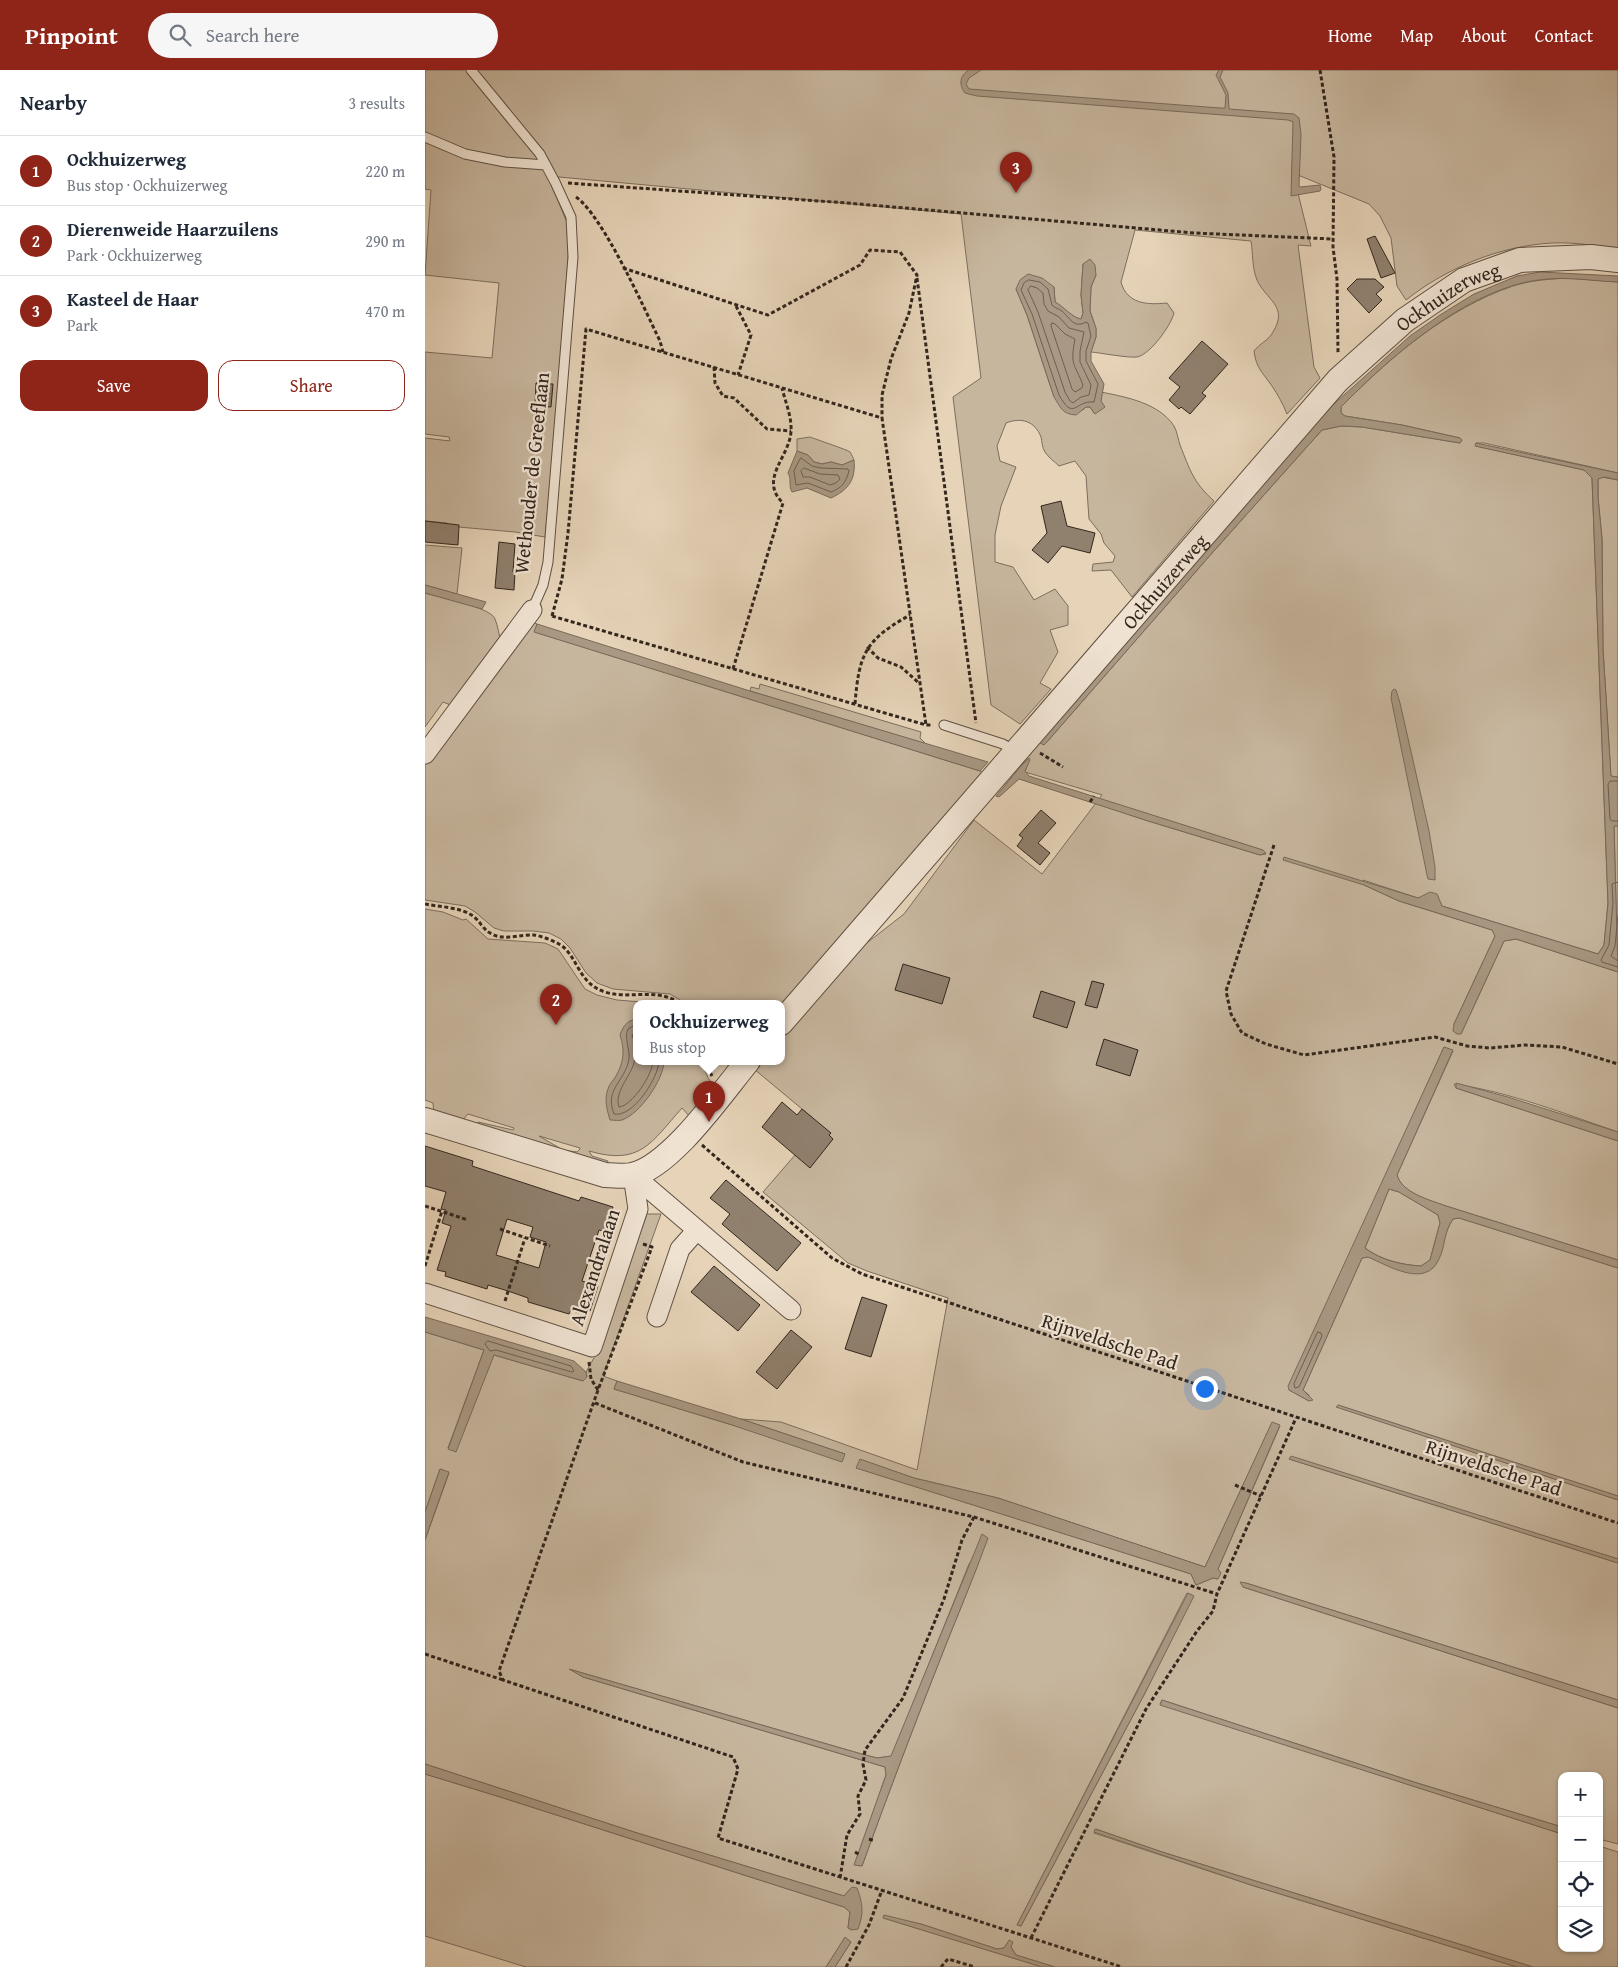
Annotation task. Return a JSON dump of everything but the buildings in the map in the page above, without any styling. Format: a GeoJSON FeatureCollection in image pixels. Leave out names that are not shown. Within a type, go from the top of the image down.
{"type":"FeatureCollection","features":[{"type":"Feature","properties":{"kind":"street","name":"Ockhuizerweg"},"geometry":{"type":"LineString","coordinates":[[785,1018],[1338,380],[1405,320],[1464,280],[1520,260],[1591,257],[1618,260]]}},
{"type":"Feature","properties":{"kind":"street","name":"Wethouder de Greeflaan"},"geometry":{"type":"LineString","coordinates":[[425,754],[532,610]]}},
{"type":"Feature","properties":{"kind":"street"},"geometry":{"type":"LineString","coordinates":[[425,1120],[605,1175],[633,1175],[661,1162],[689,1134],[745,1065]]}},
{"type":"Feature","properties":{"kind":"street"},"geometry":{"type":"LineString","coordinates":[[633,1175],[791,1310]]}},
{"type":"Feature","properties":{"kind":"street","name":"Alexandralaan"},"geometry":{"type":"LineString","coordinates":[[425,1293],[592,1347],[638,1209],[633,1175]]}},
{"type":"Feature","properties":{"kind":"street"},"geometry":{"type":"LineString","coordinates":[[657,1316],[680,1249],[697,1230]]}},
{"type":"Feature","properties":{"kind":"lane","name":"Wethouder de Greeflaan"},"geometry":{"type":"LineString","coordinates":[[471,70],[540,154],[557,185],[571,217],[573,256],[548,562],[543,585],[532,610]]}},
{"type":"Feature","properties":{"kind":"lane"},"geometry":{"type":"LineString","coordinates":[[425,137],[465,154],[505,162],[546,165]]}},
{"type":"Feature","properties":{"kind":"lane"},"geometry":{"type":"LineString","coordinates":[[943,725],[1003,744],[1021,747]]}},
{"type":"Feature","properties":{"kind":"path"},"geometry":{"type":"LineString","coordinates":[[1320,70],[1334,157],[1333,239],[1337,279],[1338,380]]}},
{"type":"Feature","properties":{"kind":"path"},"geometry":{"type":"LineString","coordinates":[[557,185],[847,202],[1194,233],[1333,239]]}},
{"type":"Feature","properties":{"kind":"path"},"geometry":{"type":"LineString","coordinates":[[557,185],[579,198],[590,210],[623,268],[664,352]]}},
{"type":"Feature","properties":{"kind":"path"},"geometry":{"type":"LineString","coordinates":[[623,268],[767,315],[860,265],[870,250],[900,252],[917,275],[978,736]]}},
{"type":"Feature","properties":{"kind":"path"},"geometry":{"type":"LineString","coordinates":[[917,275],[909,313],[891,359],[882,394],[882,418],[926,725]]}},
{"type":"Feature","properties":{"kind":"path"},"geometry":{"type":"LineString","coordinates":[[736,306],[751,335],[738,375]]}},
{"type":"Feature","properties":{"kind":"path"},"geometry":{"type":"LineString","coordinates":[[552,616],[562,579],[568,533],[586,329],[882,418]]}},
{"type":"Feature","properties":{"kind":"path"},"geometry":{"type":"LineString","coordinates":[[714,368],[715,383],[723,396],[734,398],[767,429],[791,431]]}},
{"type":"Feature","properties":{"kind":"path"},"geometry":{"type":"LineString","coordinates":[[733,669],[783,503],[775,495],[773,477],[784,454],[791,431],[782,388]]}},
{"type":"Feature","properties":{"kind":"path"},"geometry":{"type":"LineString","coordinates":[[532,610],[926,725],[943,725]]}},
{"type":"Feature","properties":{"kind":"path"},"geometry":{"type":"LineString","coordinates":[[855,704],[858,672],[867,647],[889,627],[910,615]]}},
{"type":"Feature","properties":{"kind":"path"},"geometry":{"type":"LineString","coordinates":[[867,647],[878,658],[901,667],[920,684]]}},
{"type":"Feature","properties":{"kind":"path"},"geometry":{"type":"LineString","coordinates":[[1021,747],[1038,752],[1063,768]]}},
{"type":"Feature","properties":{"kind":"path"},"geometry":{"type":"LineString","coordinates":[[1090,802],[1094,796]]}},
{"type":"Feature","properties":{"kind":"path"},"geometry":{"type":"LineString","coordinates":[[1274,845],[1226,991],[1231,1014],[1242,1033],[1266,1044],[1304,1055],[1435,1037],[1467,1046],[1490,1048],[1525,1045],[1562,1047],[1618,1064]]}},
{"type":"Feature","properties":{"kind":"path"},"geometry":{"type":"LineString","coordinates":[[425,904],[464,912],[473,917],[493,935],[506,937],[533,935],[561,945],[585,980],[593,987],[605,992],[620,996],[659,995],[672,1000]]}},
{"type":"Feature","properties":{"kind":"path","name":"Rijnveldsche Pad"},"geometry":{"type":"LineString","coordinates":[[689,1134],[832,1258],[862,1274],[1618,1523]]}},
{"type":"Feature","properties":{"kind":"path"},"geometry":{"type":"LineString","coordinates":[[425,1206],[468,1220]]}},
{"type":"Feature","properties":{"kind":"path"},"geometry":{"type":"LineString","coordinates":[[425,1266],[442,1211]]}},
{"type":"Feature","properties":{"kind":"path"},"geometry":{"type":"LineString","coordinates":[[500,1229],[550,1246]]}},
{"type":"Feature","properties":{"kind":"path"},"geometry":{"type":"LineString","coordinates":[[500,1317],[525,1238]]}},
{"type":"Feature","properties":{"kind":"path"},"geometry":{"type":"LineString","coordinates":[[503,1680],[499,1671],[598,1390],[652,1246],[628,1240]]}},
{"type":"Feature","properties":{"kind":"path"},"geometry":{"type":"LineString","coordinates":[[592,1347],[589,1358],[591,1379],[598,1390]]}},
{"type":"Feature","properties":{"kind":"path"},"geometry":{"type":"LineString","coordinates":[[595,1403],[743,1462],[975,1517],[1217,1594]]}},
{"type":"Feature","properties":{"kind":"path"},"geometry":{"type":"LineString","coordinates":[[1031,1938],[1146,1710],[1197,1631],[1213,1611],[1217,1594],[1296,1418]]}},
{"type":"Feature","properties":{"kind":"path"},"geometry":{"type":"LineString","coordinates":[[1235,1485],[1261,1496]]}},
{"type":"Feature","properties":{"kind":"path"},"geometry":{"type":"LineString","coordinates":[[840,1878],[847,1834],[860,1814],[858,1796],[866,1780],[863,1764],[865,1750],[903,1698],[944,1599],[962,1540],[975,1517]]}},
{"type":"Feature","properties":{"kind":"path"},"geometry":{"type":"LineString","coordinates":[[425,1654],[733,1757],[738,1769],[718,1838],[1122,1967]]}},
{"type":"Feature","properties":{"kind":"path"},"geometry":{"type":"LineString","coordinates":[[869,1838],[875,1841]]}},
{"type":"Feature","properties":{"kind":"path"},"geometry":{"type":"LineString","coordinates":[[855,1852],[860,1855]]}},
{"type":"Feature","properties":{"kind":"path"},"geometry":{"type":"LineString","coordinates":[[846,1967],[869,1925],[882,1890]]}},
{"type":"Feature","properties":{"kind":"path"},"geometry":{"type":"LineString","coordinates":[[941,1967],[948,1959],[975,1967]]}},
{"type":"Feature","properties":{"kind":"shaded area"},"geometry":{"type":"Polygon","coordinates":[[[425,70],[1618,70],[1618,248],[1552,243],[1513,249],[1475,260],[1457,268],[1422,288],[1406,300],[1397,286],[1391,238],[1380,216],[1369,204],[1293,173],[1311,246],[1298,245],[1314,367],[1320,378],[1287,414],[1256,362],[1254,351],[1271,335],[1279,316],[1277,309],[1255,275],[1251,241],[1135,230],[1121,282],[1124,289],[1128,295],[1139,302],[1152,304],[1167,303],[1174,313],[1169,325],[1160,338],[1148,351],[1137,357],[1091,352],[1096,337],[1096,329],[1090,311],[1091,287],[1096,275],[1083,264],[1081,295],[1083,313],[1081,319],[1074,317],[1055,302],[1054,287],[1016,289],[1027,315],[1054,397],[1083,410],[1086,407],[1090,407],[1094,413],[1101,401],[1101,392],[1121,396],[1151,406],[1168,418],[1174,426],[1193,475],[1201,488],[1214,501],[1132,597],[1111,570],[1092,571],[1093,564],[1113,562],[1115,556],[1104,543],[1101,534],[1089,519],[1086,476],[1075,461],[1059,466],[1050,458],[1044,450],[1041,437],[1031,424],[1017,420],[1006,423],[997,446],[1000,461],[1016,467],[1001,506],[995,535],[995,562],[1013,567],[1034,600],[1055,589],[1068,606],[1068,625],[1050,630],[1058,652],[1040,683],[1051,689],[1020,724],[991,705],[953,397],[981,378],[961,214],[548,176],[568,225],[569,246],[556,422],[545,537],[515,532],[447,526],[447,523],[425,521],[425,438],[450,441],[449,437],[425,434],[425,352],[492,358],[499,283],[425,275],[431,190],[425,189],[425,70]]]}},
{"type":"Feature","properties":{"kind":"shaded area"},"geometry":{"type":"Polygon","coordinates":[[[1570,278],[1618,282],[1618,473],[1484,443],[1476,443],[1476,446],[1584,470],[1592,478],[1608,903],[1604,945],[1598,954],[1442,906],[1437,895],[1418,898],[1363,880],[1364,885],[1399,901],[1492,930],[1495,936],[1454,1024],[1461,1034],[1504,941],[1516,939],[1618,972],[1618,1132],[1517,1098],[1454,1084],[1456,1088],[1618,1141],[1618,1260],[1432,1201],[1404,1187],[1397,1175],[1453,1051],[1444,1047],[1289,1390],[1309,1401],[1309,1395],[1303,1390],[1362,1258],[1368,1257],[1405,1272],[1433,1268],[1453,1219],[1459,1218],[1618,1268],[1618,1496],[1338,1405],[1337,1407],[1618,1500],[1618,1559],[1291,1457],[1289,1459],[1618,1563],[1618,1700],[1246,1583],[1243,1587],[1618,1708],[1618,1844],[1603,1840],[1603,1772],[1558,1772],[1558,1826],[1417,1783],[1162,1700],[1160,1704],[1558,1833],[1558,1952],[1603,1952],[1603,1847],[1618,1852],[1618,1967],[1533,1967],[1162,1852],[1096,1829],[1094,1833],[1251,1885],[1517,1967],[1055,1967],[1016,1955],[1011,1947],[997,1949],[921,1924],[884,1918],[1042,1967],[835,1967],[851,1942],[845,1938],[826,1967],[526,1967],[425,1936],[425,1774],[844,1907],[850,1912],[848,1928],[852,1930],[852,1887],[844,1896],[634,1832],[425,1764],[425,1540],[449,1473],[440,1469],[425,1512],[425,1332],[484,1350],[448,1448],[494,1355],[583,1381],[587,1377],[586,1372],[600,1347],[647,1214],[661,1214],[603,1376],[617,1381],[614,1389],[729,1424],[845,1454],[741,1419],[781,1422],[917,1470],[948,1298],[848,1263],[763,1192],[815,1132],[814,1119],[754,1069],[758,1065],[785,1065],[785,1035],[859,949],[904,914],[974,820],[1042,874],[1096,803],[1260,855],[1266,854],[1262,850],[1099,799],[1102,795],[1025,772],[1029,758],[1018,768],[1015,768],[1040,740],[1044,745],[1046,743],[1322,430],[1341,426],[1362,427],[1460,443],[1462,440],[1460,438],[1402,425],[1345,416],[1341,413],[1341,407],[1399,353],[1442,321],[1488,296],[1520,284],[1570,278]],[[1272,1423],[1205,1567],[998,1498],[914,1478],[861,1460],[857,1468],[1191,1574],[1196,1585],[1213,1578],[1217,1579],[1220,1573],[1218,1569],[1280,1426],[1272,1423]],[[987,1538],[969,1564],[892,1756],[877,1758],[858,1753],[572,1670],[583,1677],[885,1767],[886,1775],[855,1864],[862,1866],[987,1538]],[[1187,1593],[1017,1925],[1021,1926],[1145,1693],[1193,1596],[1187,1593]]]}},
{"type":"Feature","properties":{"kind":"shaded area"},"geometry":{"type":"Polygon","coordinates":[[[810,437],[850,452],[854,460],[842,465],[831,462],[822,464],[814,462],[808,455],[797,451],[797,439],[810,437]]]}},
{"type":"Feature","properties":{"kind":"shaded area"},"geometry":{"type":"Polygon","coordinates":[[[1601,477],[1618,480],[1618,777],[1611,777],[1603,649],[1602,539],[1598,497],[1598,479],[1601,477]]]}},
{"type":"Feature","properties":{"kind":"shaded area"},"geometry":{"type":"Polygon","coordinates":[[[425,545],[462,548],[457,594],[425,585],[425,545]]]}},
{"type":"Feature","properties":{"kind":"shaded area"},"geometry":{"type":"Polygon","coordinates":[[[425,593],[484,610],[495,619],[501,642],[453,706],[443,702],[425,727],[425,593]]]}},
{"type":"Feature","properties":{"kind":"shaded area"},"geometry":{"type":"Polygon","coordinates":[[[533,622],[537,624],[535,632],[980,771],[986,776],[785,1007],[785,1000],[680,1000],[670,994],[613,989],[597,983],[586,973],[570,948],[561,939],[549,933],[504,931],[494,928],[465,906],[425,900],[425,763],[533,622]]]}},
{"type":"Feature","properties":{"kind":"shaded area"},"geometry":{"type":"Polygon","coordinates":[[[760,684],[921,732],[920,738],[926,744],[750,691],[751,687],[759,689],[760,684]]]}},
{"type":"Feature","properties":{"kind":"shaded area"},"geometry":{"type":"Polygon","coordinates":[[[1614,825],[1618,826],[1618,949],[1617,946],[1614,825]]]}},
{"type":"Feature","properties":{"kind":"shaded area"},"geometry":{"type":"Polygon","coordinates":[[[425,909],[443,912],[463,920],[466,919],[488,939],[545,943],[558,949],[585,989],[597,995],[633,1001],[633,1065],[703,1065],[708,1078],[718,1090],[691,1118],[682,1108],[662,1132],[643,1148],[633,1153],[621,1156],[589,1151],[592,1156],[608,1161],[606,1171],[476,1128],[478,1122],[513,1130],[514,1128],[468,1114],[460,1123],[434,1115],[433,1103],[425,1100],[425,909]],[[539,1136],[563,1150],[577,1152],[580,1149],[539,1136]]]}},
{"type":"Feature","properties":{"kind":"shaded area"},"geometry":{"type":"Polygon","coordinates":[[[1389,1189],[1399,1192],[1438,1215],[1440,1223],[1430,1260],[1421,1266],[1392,1261],[1378,1256],[1365,1248],[1389,1189]]]}},
{"type":"Feature","properties":{"kind":"water"},"geometry":{"type":"Polygon","coordinates":[[[969,70],[981,70],[969,78],[966,84],[969,89],[1225,108],[1226,95],[1216,75],[1219,70],[1223,70],[1220,77],[1228,93],[1229,109],[1294,114],[1299,118],[1301,134],[1299,186],[1320,185],[1321,189],[1320,191],[1291,196],[1293,122],[1288,120],[977,96],[965,93],[962,87],[963,75],[969,70]]]}},
{"type":"Feature","properties":{"kind":"water"},"geometry":{"type":"Polygon","coordinates":[[[1090,259],[1095,265],[1096,275],[1091,287],[1090,311],[1096,328],[1096,337],[1091,352],[1091,361],[1104,384],[1101,401],[1105,407],[1095,414],[1090,407],[1086,407],[1076,415],[1065,412],[1054,397],[1027,315],[1016,289],[1020,280],[1028,274],[1042,278],[1054,287],[1055,302],[1075,317],[1081,319],[1083,313],[1081,295],[1083,264],[1090,259]]]}},
{"type":"Feature","properties":{"kind":"water"},"geometry":{"type":"Polygon","coordinates":[[[1540,272],[1618,276],[1618,282],[1558,278],[1511,286],[1457,311],[1406,347],[1382,367],[1341,407],[1341,413],[1345,416],[1402,425],[1460,438],[1462,440],[1460,443],[1362,427],[1341,426],[1322,430],[1046,743],[1044,745],[1040,743],[1040,740],[1316,420],[1410,336],[1440,315],[1474,294],[1517,276],[1540,272]]]}},
{"type":"Feature","properties":{"kind":"water"},"geometry":{"type":"Polygon","coordinates":[[[1476,443],[1618,473],[1618,480],[1605,477],[1598,479],[1598,497],[1602,539],[1603,649],[1611,776],[1618,777],[1618,826],[1614,826],[1618,972],[1516,939],[1504,941],[1461,1034],[1457,1034],[1453,1031],[1454,1024],[1495,936],[1492,930],[1399,901],[1364,885],[1283,860],[1284,857],[1418,898],[1430,892],[1437,894],[1442,906],[1598,954],[1604,945],[1608,903],[1592,478],[1584,470],[1475,446],[1476,443]]]}},
{"type":"Feature","properties":{"kind":"water"},"geometry":{"type":"Polygon","coordinates":[[[797,451],[808,455],[814,462],[822,464],[831,462],[842,465],[854,460],[854,473],[850,484],[842,492],[831,498],[807,488],[792,492],[788,473],[797,451]]]}},
{"type":"Feature","properties":{"kind":"water"},"geometry":{"type":"Polygon","coordinates":[[[425,585],[486,602],[482,609],[425,593],[425,585]]]}},
{"type":"Feature","properties":{"kind":"water"},"geometry":{"type":"Polygon","coordinates":[[[537,624],[750,691],[988,762],[980,771],[534,632],[537,624]]]}},
{"type":"Feature","properties":{"kind":"water"},"geometry":{"type":"Polygon","coordinates":[[[1394,689],[1400,703],[1429,831],[1435,867],[1435,880],[1428,879],[1427,875],[1391,698],[1394,689]]]}},
{"type":"Feature","properties":{"kind":"water"},"geometry":{"type":"Polygon","coordinates":[[[1029,758],[1030,760],[1025,771],[1029,776],[1263,850],[1266,853],[1260,855],[1019,779],[999,797],[996,796],[1029,758]]]}},
{"type":"Feature","properties":{"kind":"water"},"geometry":{"type":"Polygon","coordinates":[[[633,1020],[633,1065],[663,1065],[663,1068],[650,1095],[636,1111],[622,1120],[610,1120],[606,1097],[622,1061],[623,1046],[620,1035],[622,1029],[633,1020]]]}},
{"type":"Feature","properties":{"kind":"water"},"geometry":{"type":"Polygon","coordinates":[[[1444,1047],[1453,1050],[1397,1175],[1400,1181],[1410,1191],[1432,1201],[1618,1260],[1618,1268],[1459,1218],[1453,1219],[1439,1259],[1433,1268],[1425,1273],[1406,1273],[1368,1257],[1362,1258],[1303,1390],[1313,1400],[1309,1401],[1289,1390],[1288,1386],[1444,1047]],[[1389,1189],[1365,1248],[1377,1256],[1391,1261],[1421,1266],[1430,1260],[1440,1223],[1438,1215],[1399,1192],[1389,1189]]]}},
{"type":"Feature","properties":{"kind":"water"},"geometry":{"type":"Polygon","coordinates":[[[1456,1083],[1508,1097],[1618,1132],[1618,1141],[1456,1088],[1456,1083]]]}},
{"type":"Feature","properties":{"kind":"water"},"geometry":{"type":"Polygon","coordinates":[[[425,1317],[574,1361],[586,1372],[587,1377],[583,1381],[494,1355],[456,1452],[448,1449],[484,1350],[425,1332],[425,1317]]]}},
{"type":"Feature","properties":{"kind":"water"},"geometry":{"type":"Polygon","coordinates":[[[617,1381],[741,1419],[845,1454],[842,1462],[729,1424],[614,1389],[617,1381]]]}},
{"type":"Feature","properties":{"kind":"water"},"geometry":{"type":"Polygon","coordinates":[[[1338,1405],[1618,1496],[1618,1500],[1336,1407],[1338,1405]]]}},
{"type":"Feature","properties":{"kind":"water"},"geometry":{"type":"Polygon","coordinates":[[[1272,1422],[1280,1425],[1218,1569],[1221,1573],[1218,1579],[1213,1578],[1196,1585],[1191,1574],[856,1468],[860,1459],[914,1478],[998,1498],[1205,1567],[1272,1422]]]}},
{"type":"Feature","properties":{"kind":"water"},"geometry":{"type":"Polygon","coordinates":[[[1291,1456],[1618,1559],[1618,1563],[1289,1459],[1291,1456]]]}},
{"type":"Feature","properties":{"kind":"water"},"geometry":{"type":"Polygon","coordinates":[[[440,1469],[449,1472],[425,1540],[425,1512],[440,1469]]]}},
{"type":"Feature","properties":{"kind":"water"},"geometry":{"type":"Polygon","coordinates":[[[982,1534],[988,1538],[862,1866],[854,1865],[886,1775],[885,1767],[583,1677],[569,1669],[858,1753],[877,1758],[891,1756],[982,1534]]]}},
{"type":"Feature","properties":{"kind":"water"},"geometry":{"type":"Polygon","coordinates":[[[1240,1582],[1618,1700],[1618,1708],[1243,1587],[1240,1582]]]}},
{"type":"Feature","properties":{"kind":"water"},"geometry":{"type":"Polygon","coordinates":[[[1188,1593],[1194,1596],[1145,1693],[1021,1926],[1017,1925],[1188,1593]]]}},
{"type":"Feature","properties":{"kind":"water"},"geometry":{"type":"Polygon","coordinates":[[[1162,1700],[1417,1783],[1558,1826],[1558,1833],[1160,1705],[1162,1700]]]}},
{"type":"Feature","properties":{"kind":"water"},"geometry":{"type":"Polygon","coordinates":[[[425,1764],[634,1832],[844,1896],[852,1887],[857,1888],[862,1909],[858,1929],[852,1930],[848,1928],[850,1912],[844,1907],[425,1774],[425,1764]]]}},
{"type":"Feature","properties":{"kind":"water"},"geometry":{"type":"Polygon","coordinates":[[[1095,1829],[1162,1852],[1533,1967],[1517,1967],[1251,1885],[1094,1832],[1095,1829]]]}},
{"type":"Feature","properties":{"kind":"water"},"geometry":{"type":"Polygon","coordinates":[[[884,1915],[921,1924],[997,1949],[1004,1948],[1009,1940],[1013,1942],[1011,1947],[1016,1955],[1055,1967],[1042,1967],[883,1918],[884,1915]]]}},
{"type":"Feature","properties":{"kind":"water"},"geometry":{"type":"Polygon","coordinates":[[[845,1937],[851,1942],[835,1967],[826,1967],[845,1937]]]}},
{"type":"Feature","properties":{"kind":"place","name":"Kasteel de Haar"},"geometry":{"type":"Point","coordinates":[1016,193]}},
{"type":"Feature","properties":{"kind":"place","name":"Dierenweide Haarzuilens"},"geometry":{"type":"Point","coordinates":[556,1025]}},
{"type":"Feature","properties":{"kind":"place","name":"Ockhuizerweg"},"geometry":{"type":"Point","coordinates":[709,1122]}}]}
